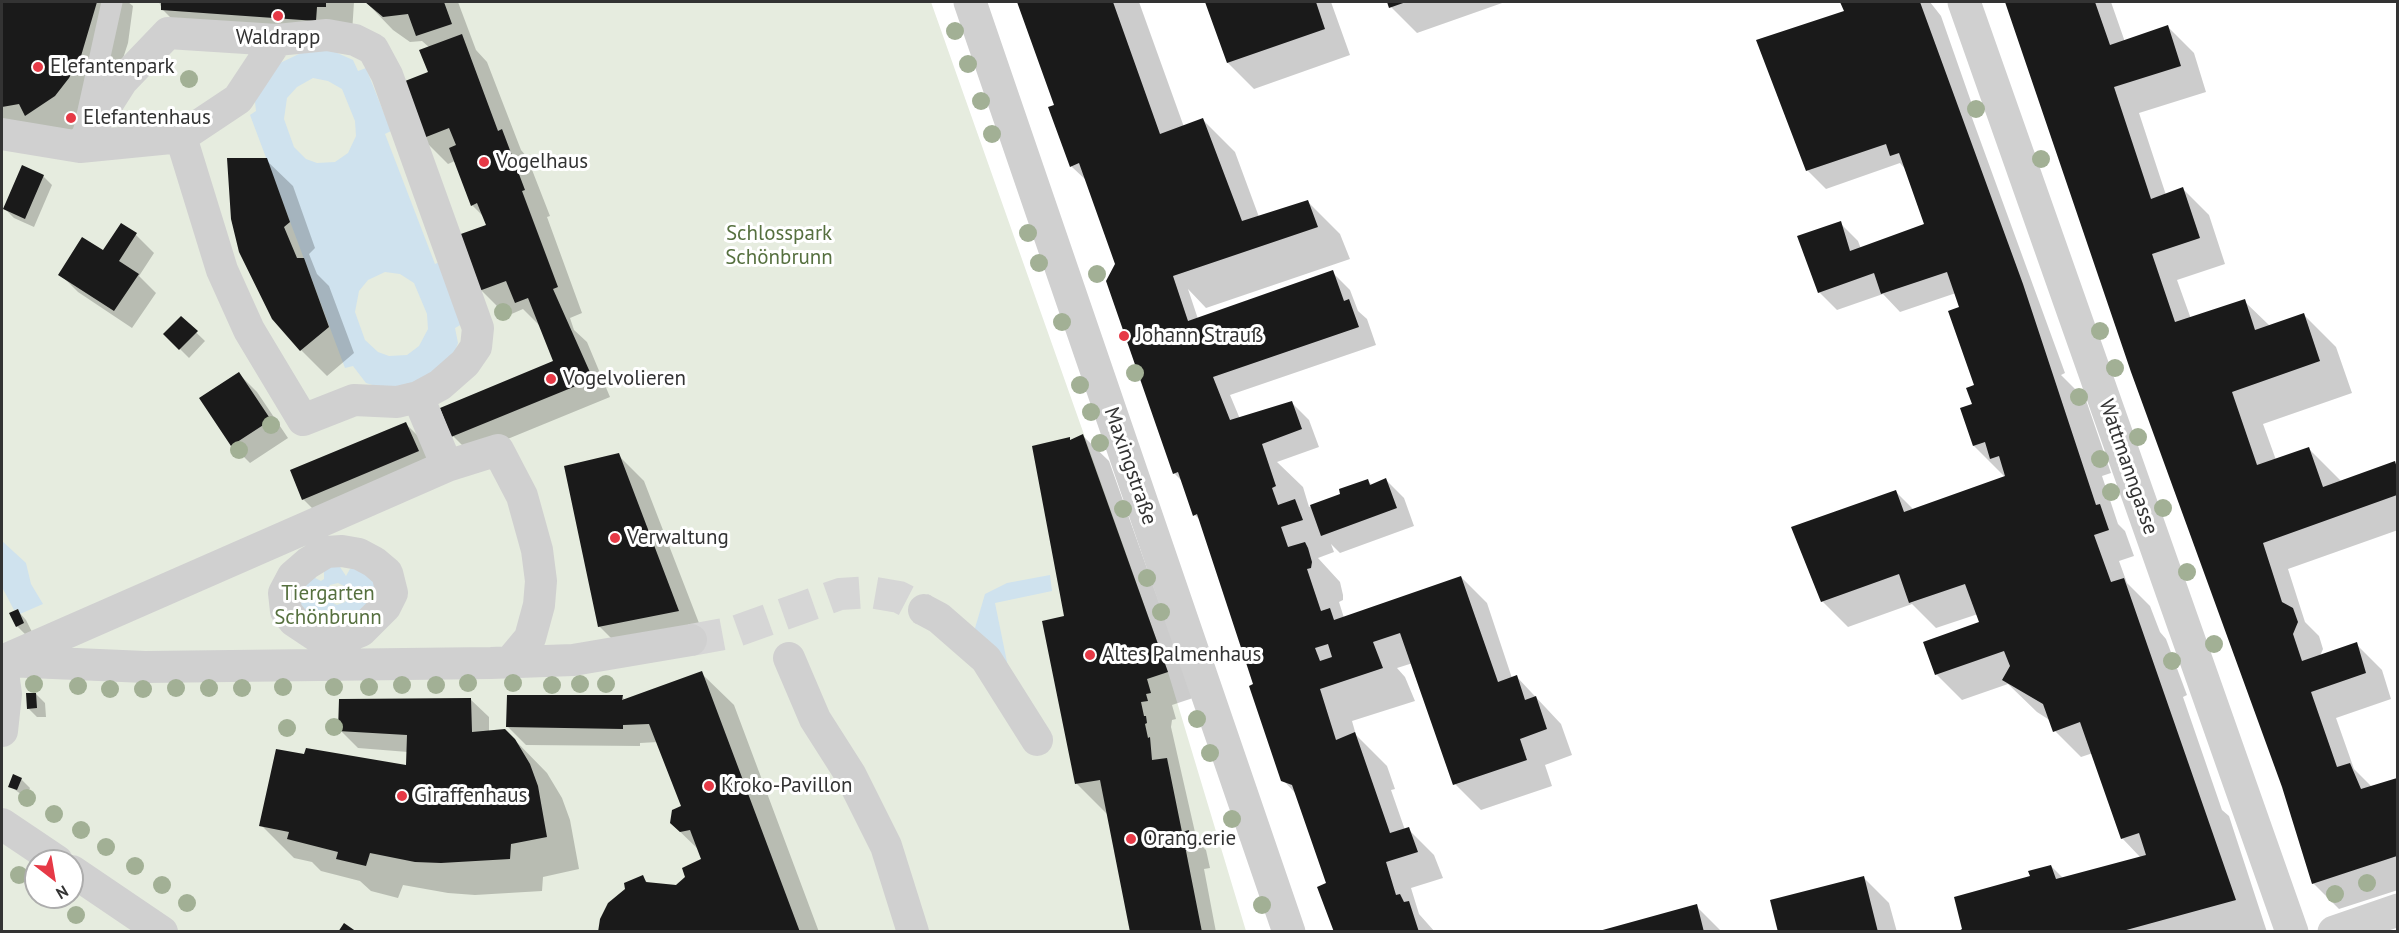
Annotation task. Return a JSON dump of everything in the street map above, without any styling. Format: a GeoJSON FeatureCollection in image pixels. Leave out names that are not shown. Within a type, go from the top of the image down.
{"type":"FeatureCollection","features":[{"type":"Feature","properties":{"kind":"street","name":"Maxingstraße"},"geometry":{"type":"LineString","coordinates":[[970,2],[1290,932]]}},
{"type":"Feature","properties":{"kind":"street","name":"Wattmanngasse"},"geometry":{"type":"LineString","coordinates":[[1964,2],[2292,932]]}},
{"type":"Feature","properties":{"kind":"street"},"geometry":{"type":"LineString","coordinates":[[80,147],[123,81],[168,33],[277,40],[327,35],[355,40],[373,49],[384,69],[479,333],[476,347],[465,363],[440,385],[418,397],[397,402],[354,400],[303,420],[249,330],[222,270],[181,137]]}},
{"type":"Feature","properties":{"kind":"street"},"geometry":{"type":"LineString","coordinates":[[2,134],[80,147],[181,137],[238,99],[277,40]]}},
{"type":"Feature","properties":{"kind":"street"},"geometry":{"type":"LineString","coordinates":[[418,397],[447,466]]}},
{"type":"Feature","properties":{"kind":"street"},"geometry":{"type":"LineString","coordinates":[[2,663],[314,522],[447,466],[498,450],[522,496],[537,550],[541,581],[539,605],[530,638],[510,662]]}},
{"type":"Feature","properties":{"kind":"street"},"geometry":{"type":"LineString","coordinates":[[314,522],[326,552]]}},
{"type":"Feature","properties":{"kind":"street"},"geometry":{"type":"LineString","coordinates":[[326,552],[359,554],[374,562],[387,573],[391,582],[392,593],[375,619],[340,653],[328,639],[304,628],[286,611],[283,603],[284,593],[293,576],[326,552]]}},
{"type":"Feature","properties":{"kind":"street"},"geometry":{"type":"LineString","coordinates":[[924,610],[939,618],[986,659],[1037,740]]}},
{"type":"Feature","properties":{"kind":"street"},"geometry":{"type":"LineString","coordinates":[[2,663],[145,667],[340,653],[510,662],[573,660],[691,640]]}},
{"type":"Feature","properties":{"kind":"street"},"geometry":{"type":"LineString","coordinates":[[789,658],[815,719],[850,774],[886,846],[913,932]]}},
{"type":"Feature","properties":{"kind":"street"},"geometry":{"type":"LineString","coordinates":[[2,663],[6,694],[2,731]]}},
{"type":"Feature","properties":{"kind":"street"},"geometry":{"type":"LineString","coordinates":[[2,824],[39,849]]}},
{"type":"Feature","properties":{"kind":"street"},"geometry":{"type":"LineString","coordinates":[[84,879],[162,932]]}},
{"type":"Feature","properties":{"kind":"street"},"geometry":{"type":"LineString","coordinates":[[2334,932],[2397,910]]}},
{"type":"Feature","properties":{"kind":"lane"},"geometry":{"type":"LineString","coordinates":[[80,147],[112,2]]}},
{"type":"Feature","properties":{"kind":"green space","name":"Tiergarten Schönbrunn"},"geometry":{"type":"Polygon","coordinates":[[[2,2],[931,2],[1168,672],[1246,931],[2,931],[2,2]]]}},
{"type":"Feature","properties":{"kind":"water"},"geometry":{"type":"Polygon","coordinates":[[[324,47],[353,60],[358,71],[366,68],[391,131],[385,134],[435,264],[440,262],[464,323],[455,328],[458,343],[452,359],[434,375],[412,384],[385,389],[366,383],[353,366],[345,368],[250,115],[256,111],[254,93],[280,63],[301,53],[324,47]],[[313,78],[297,87],[287,98],[284,119],[294,147],[306,159],[317,163],[335,162],[348,153],[356,136],[355,121],[342,89],[328,81],[313,78]],[[385,272],[368,280],[359,291],[355,312],[365,340],[378,352],[389,356],[407,355],[419,346],[428,329],[427,314],[414,283],[400,274],[385,272]]]}},
{"type":"Feature","properties":{"kind":"water"},"geometry":{"type":"Polygon","coordinates":[[[2,541],[26,563],[31,584],[43,604],[20,614],[18,609],[14,610],[2,587],[2,541]]]}},
{"type":"Feature","properties":{"kind":"water"},"geometry":{"type":"Polygon","coordinates":[[[338,564],[346,576],[350,569],[359,567],[382,588],[361,614],[354,610],[350,612],[351,619],[336,625],[331,615],[317,620],[308,610],[304,612],[295,595],[305,593],[304,585],[313,577],[321,581],[324,579],[324,569],[338,564]],[[338,583],[330,585],[326,593],[329,601],[337,605],[345,602],[349,594],[346,587],[338,583]]]}},
{"type":"Feature","properties":{"kind":"water"},"geometry":{"type":"Polygon","coordinates":[[[1050,575],[1052,591],[995,603],[1007,662],[1001,665],[973,635],[985,594],[1007,583],[1050,575]]]}},
{"type":"Feature","properties":{"kind":"building","name":"Elefantenpark"},"geometry":{"type":"Polygon","coordinates":[[[2,2],[97,2],[81,56],[69,78],[55,96],[25,116],[19,104],[2,107],[2,2]]]}},
{"type":"Feature","properties":{"kind":"building","name":"Waldrapp"},"geometry":{"type":"Polygon","coordinates":[[[161,2],[326,2],[326,7],[317,7],[316,21],[161,10],[161,2]]]}},
{"type":"Feature","properties":{"kind":"building"},"geometry":{"type":"Polygon","coordinates":[[[365,2],[444,2],[452,24],[416,36],[408,14],[383,17],[365,2]]]}},
{"type":"Feature","properties":{"kind":"building"},"geometry":{"type":"Polygon","coordinates":[[[1017,2],[1113,2],[1160,134],[1203,118],[1242,221],[1308,200],[1318,227],[1173,276],[1188,321],[1333,270],[1344,301],[1349,299],[1359,327],[1213,377],[1230,420],[1292,401],[1302,429],[1262,444],[1276,486],[1272,488],[1278,505],[1295,499],[1303,520],[1281,527],[1288,547],[1305,542],[1312,562],[1311,568],[1307,569],[1321,611],[1330,608],[1334,620],[1461,576],[1498,682],[1517,675],[1525,700],[1536,696],[1547,729],[1520,739],[1527,760],[1453,785],[1400,633],[1373,642],[1383,668],[1320,689],[1336,740],[1355,732],[1390,833],[1409,827],[1418,852],[1386,862],[1396,895],[1400,894],[1404,902],[1409,901],[1419,932],[1334,932],[1317,887],[1326,883],[1292,785],[1281,781],[1249,686],[1253,684],[1197,514],[1193,516],[1178,472],[1173,474],[1106,281],[1115,264],[1079,163],[1070,167],[1048,107],[1054,105],[1017,2]],[[1328,644],[1315,648],[1320,661],[1332,657],[1328,644]]]}},
{"type":"Feature","properties":{"kind":"building"},"geometry":{"type":"Polygon","coordinates":[[[1205,2],[1316,2],[1325,29],[1227,63],[1205,2]]]}},
{"type":"Feature","properties":{"kind":"building"},"geometry":{"type":"Polygon","coordinates":[[[1387,2],[1406,2],[1389,8],[1387,2]]]}},
{"type":"Feature","properties":{"kind":"building"},"geometry":{"type":"Polygon","coordinates":[[[1840,2],[1920,2],[2023,284],[2096,505],[2100,504],[2109,530],[2094,535],[2111,582],[2124,578],[2236,900],[2119,932],[1957,932],[1962,929],[1954,897],[2030,876],[2028,871],[2051,865],[2056,879],[2146,855],[2139,833],[2121,839],[2080,722],[2053,732],[2043,704],[2002,680],[2010,666],[2004,651],[1935,675],[1923,642],[1979,622],[1965,584],[1909,603],[1899,574],[1821,602],[1791,527],[1896,490],[1904,512],[2005,476],[1999,456],[1990,459],[1985,442],[1973,446],[1960,408],[1972,404],[1966,388],[1974,385],[1948,311],[1959,307],[1947,272],[1881,294],[1874,273],[1818,293],[1797,236],[1841,221],[1850,251],[1924,224],[1899,153],[1890,156],[1886,144],[1806,171],[1756,40],[1844,11],[1840,2]]]}},
{"type":"Feature","properties":{"kind":"building"},"geometry":{"type":"Polygon","coordinates":[[[2005,2],[2095,2],[2110,45],[2168,25],[2181,66],[2114,87],[2151,199],[2183,187],[2200,238],[2152,254],[2175,322],[2245,299],[2255,330],[2304,313],[2320,361],[2232,392],[2257,465],[2309,447],[2323,487],[2395,461],[2397,495],[2263,543],[2282,602],[2293,608],[2298,622],[2293,634],[2302,661],[2357,642],[2366,673],[2311,692],[2337,767],[2350,763],[2361,789],[2397,778],[2397,856],[2312,884],[2282,787],[2131,372],[2005,2]]]}},
{"type":"Feature","properties":{"kind":"building","name":"Vogelhaus"},"geometry":{"type":"Polygon","coordinates":[[[462,34],[498,131],[502,129],[525,190],[522,191],[558,287],[553,289],[593,379],[451,437],[440,408],[553,361],[528,298],[515,303],[506,281],[479,291],[458,235],[486,225],[477,203],[471,206],[449,148],[456,145],[449,128],[421,139],[400,83],[428,72],[419,50],[462,34]]]}},
{"type":"Feature","properties":{"kind":"building"},"geometry":{"type":"Polygon","coordinates":[[[227,158],[267,158],[290,222],[284,227],[297,258],[304,258],[329,327],[300,351],[272,319],[239,252],[231,219],[227,158]]]}},
{"type":"Feature","properties":{"kind":"building"},"geometry":{"type":"Polygon","coordinates":[[[22,165],[44,175],[25,219],[3,209],[22,165]]]}},
{"type":"Feature","properties":{"kind":"building"},"geometry":{"type":"Polygon","coordinates":[[[121,223],[137,233],[119,261],[139,274],[114,311],[58,275],[82,237],[103,250],[121,223]]]}},
{"type":"Feature","properties":{"kind":"building"},"geometry":{"type":"Polygon","coordinates":[[[181,316],[198,331],[179,350],[163,334],[181,316]]]}},
{"type":"Feature","properties":{"kind":"building"},"geometry":{"type":"Polygon","coordinates":[[[239,372],[271,420],[231,446],[199,398],[239,372]]]}},
{"type":"Feature","properties":{"kind":"building"},"geometry":{"type":"Polygon","coordinates":[[[406,422],[419,451],[302,500],[290,470],[406,422]]]}},
{"type":"Feature","properties":{"kind":"building","name":"Altes Palmenhaus"},"geometry":{"type":"Polygon","coordinates":[[[1083,434],[1168,672],[1147,679],[1151,693],[1146,694],[1148,701],[1141,702],[1144,716],[1146,716],[1148,738],[1150,737],[1152,760],[1167,758],[1182,832],[1189,830],[1192,850],[1186,851],[1202,932],[1130,932],[1100,780],[1075,784],[1042,621],[1064,616],[1032,446],[1070,437],[1070,440],[1083,434]]]}},
{"type":"Feature","properties":{"kind":"building","name":"Verwaltung"},"geometry":{"type":"Polygon","coordinates":[[[619,453],[679,611],[598,627],[564,466],[619,453]]]}},
{"type":"Feature","properties":{"kind":"building"},"geometry":{"type":"Polygon","coordinates":[[[1386,478],[1397,508],[1321,536],[1310,505],[1340,494],[1339,489],[1368,479],[1370,485],[1386,478]]]}},
{"type":"Feature","properties":{"kind":"building"},"geometry":{"type":"Polygon","coordinates":[[[18,609],[24,623],[16,627],[9,613],[18,609]]]}},
{"type":"Feature","properties":{"kind":"building","name":"Kroko-Pavillon"},"geometry":{"type":"Polygon","coordinates":[[[702,671],[800,932],[598,932],[600,919],[608,903],[625,889],[624,883],[643,875],[646,882],[676,885],[685,877],[682,868],[701,859],[690,830],[680,832],[670,823],[672,810],[681,806],[649,724],[623,725],[623,729],[506,727],[507,695],[623,695],[622,700],[702,671]]]}},
{"type":"Feature","properties":{"kind":"building"},"geometry":{"type":"Polygon","coordinates":[[[26,693],[36,693],[37,708],[27,709],[26,693]]]}},
{"type":"Feature","properties":{"kind":"building","name":"Giraffenhaus"},"geometry":{"type":"Polygon","coordinates":[[[471,698],[472,732],[505,729],[515,739],[530,764],[538,786],[547,837],[511,844],[510,859],[441,863],[415,862],[370,853],[366,866],[336,859],[338,852],[287,839],[289,832],[259,826],[276,749],[304,754],[306,748],[406,765],[407,735],[338,731],[339,699],[471,698]]]}},
{"type":"Feature","properties":{"kind":"building"},"geometry":{"type":"Polygon","coordinates":[[[13,774],[22,778],[17,790],[8,787],[13,774]]]}},
{"type":"Feature","properties":{"kind":"building"},"geometry":{"type":"Polygon","coordinates":[[[1864,876],[1878,932],[1778,932],[1770,900],[1864,876]]]}},
{"type":"Feature","properties":{"kind":"building"},"geometry":{"type":"Polygon","coordinates":[[[1697,904],[1704,932],[1599,931],[1697,904]]]}},
{"type":"Feature","properties":{"kind":"building"},"geometry":{"type":"Polygon","coordinates":[[[344,923],[357,932],[338,932],[344,923]]]}},
{"type":"Feature","properties":{"kind":"tunnel"},"geometry":{"type":"LineString","coordinates":[[691,640],[734,632],[840,594],[870,592],[899,597],[924,610]]}},
{"type":"Feature","properties":{"kind":"place","name":"Waldrapp"},"geometry":{"type":"Point","coordinates":[278,16]}},
{"type":"Feature","properties":{"kind":"place","name":"Elefantenpark"},"geometry":{"type":"Point","coordinates":[38,67]}},
{"type":"Feature","properties":{"kind":"place","name":"Elefantenhaus"},"geometry":{"type":"Point","coordinates":[71,118]}},
{"type":"Feature","properties":{"kind":"place","name":"Vogelhaus"},"geometry":{"type":"Point","coordinates":[484,162]}},
{"type":"Feature","properties":{"kind":"place","name":"Johann Strauß"},"geometry":{"type":"Point","coordinates":[1124,336]}},
{"type":"Feature","properties":{"kind":"place","name":"Vogelvolieren"},"geometry":{"type":"Point","coordinates":[551,379]}},
{"type":"Feature","properties":{"kind":"place","name":"Verwaltung"},"geometry":{"type":"Point","coordinates":[615,538]}},
{"type":"Feature","properties":{"kind":"place","name":"Altes Palmenhaus"},"geometry":{"type":"Point","coordinates":[1090,655]}},
{"type":"Feature","properties":{"kind":"place","name":"Kroko-Pavillon"},"geometry":{"type":"Point","coordinates":[709,786]}},
{"type":"Feature","properties":{"kind":"place","name":"Giraffenhaus"},"geometry":{"type":"Point","coordinates":[402,796]}},
{"type":"Feature","properties":{"kind":"place","name":"Orang.erie"},"geometry":{"type":"Point","coordinates":[1131,839]}},
{"type":"Feature","properties":{"kind":"park label","name":"Schlosspark Schönbrunn"},"geometry":{"type":"Point","coordinates":[779,246]}}]}
